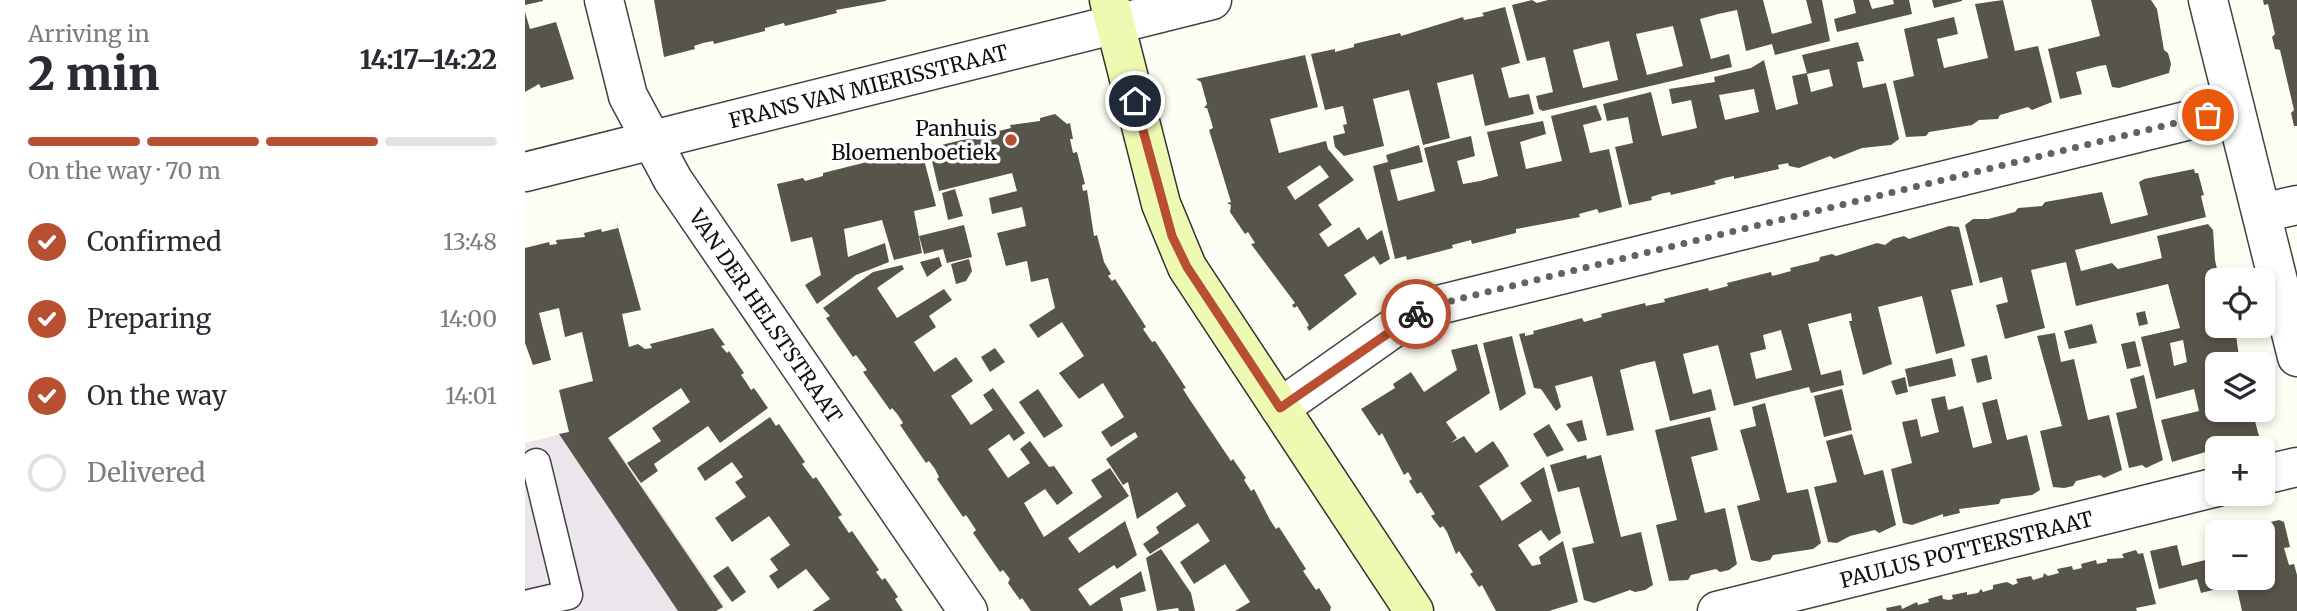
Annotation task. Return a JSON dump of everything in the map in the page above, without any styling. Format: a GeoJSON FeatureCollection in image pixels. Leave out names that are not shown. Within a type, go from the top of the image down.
{"type":"FeatureCollection","features":[{"type":"Feature","properties":{"kind":"street","name":"VAN DER HELSTSTRAAT"},"geometry":{"type":"LineString","coordinates":[[604,0],[628,96],[673,180],[968,611]]}},
{"type":"Feature","properties":{"kind":"street","name":"FRANS VAN MIERISSTRAAT"},"geometry":{"type":"LineString","coordinates":[[525,172],[651,140],[1112,12],[1212,0]]}},
{"type":"Feature","properties":{"kind":"street"},"geometry":{"type":"LineString","coordinates":[[2208,0],[2235,109],[2279,209],[2297,356]]}},
{"type":"Feature","properties":{"kind":"street"},"geometry":{"type":"LineString","coordinates":[[1112,12],[1161,204],[1187,267],[1414,611]]}},
{"type":"Feature","properties":{"kind":"street"},"geometry":{"type":"LineString","coordinates":[[1280,408],[1409,317],[1430,307],[2235,109]]}},
{"type":"Feature","properties":{"kind":"street"},"geometry":{"type":"LineString","coordinates":[[2275,472],[2297,467]]}},
{"type":"Feature","properties":{"kind":"street","name":"PAULUS POTTERSTRAAT"},"geometry":{"type":"LineString","coordinates":[[1717,611],[2205,490]]}},
{"type":"Feature","properties":{"kind":"lane"},"geometry":{"type":"LineString","coordinates":[[525,606],[568,595],[536,463]]}},
{"type":"Feature","properties":{"kind":"shaded area"},"geometry":{"type":"Polygon","coordinates":[[[574,386],[725,606],[716,611],[525,611],[525,443],[569,432],[559,390],[574,386]]]}},
{"type":"Feature","properties":{"kind":"building"},"geometry":{"type":"Polygon","coordinates":[[[525,0],[543,0],[543,1],[525,5],[525,0]]]}},
{"type":"Feature","properties":{"kind":"building"},"geometry":{"type":"Polygon","coordinates":[[[654,0],[886,1],[836,10],[837,13],[785,26],[784,23],[765,28],[765,31],[714,44],[713,41],[703,43],[694,46],[695,49],[664,57],[654,0]]]}},
{"type":"Feature","properties":{"kind":"building"},"geometry":{"type":"Polygon","coordinates":[[[1532,0],[1537,3],[1548,0],[1763,0],[1772,34],[1812,23],[1806,0],[1822,0],[1830,41],[1775,55],[1772,44],[1746,51],[1737,10],[1718,14],[1700,19],[1711,59],[1729,54],[1732,67],[1543,111],[1539,109],[1536,96],[1553,92],[1545,57],[1527,61],[1512,5],[1532,0]],[[1673,26],[1636,34],[1647,75],[1683,66],[1673,26]],[[1609,41],[1573,50],[1583,88],[1618,80],[1609,41]]]}},
{"type":"Feature","properties":{"kind":"building"},"geometry":{"type":"Polygon","coordinates":[[[1853,0],[1869,0],[1872,9],[1894,4],[1893,0],[1909,0],[1912,14],[1837,32],[1834,19],[1856,13],[1853,0]]]}},
{"type":"Feature","properties":{"kind":"building"},"geometry":{"type":"Polygon","coordinates":[[[1932,0],[1962,0],[1962,1],[1934,8],[1932,0]]]}},
{"type":"Feature","properties":{"kind":"building"},"geometry":{"type":"Polygon","coordinates":[[[2003,0],[2015,51],[2038,46],[2052,102],[2032,110],[2028,107],[2000,115],[1998,119],[1979,120],[1972,125],[1929,132],[1926,136],[1906,137],[1893,81],[1914,76],[1904,29],[1954,17],[1958,34],[1937,39],[1944,68],[1988,58],[1975,4],[2003,0]]]}},
{"type":"Feature","properties":{"kind":"building"},"geometry":{"type":"Polygon","coordinates":[[[2091,0],[2151,0],[2157,9],[2164,50],[2168,53],[2171,64],[2169,73],[2119,88],[2112,87],[2106,65],[2099,66],[2076,72],[2082,94],[2060,99],[2048,49],[2100,36],[2091,0]]]}},
{"type":"Feature","properties":{"kind":"building"},"geometry":{"type":"Polygon","coordinates":[[[2263,0],[2297,0],[2297,126],[2294,126],[2291,113],[2294,110],[2280,50],[2275,49],[2272,37],[2275,34],[2268,4],[2264,5],[2263,0]]]}},
{"type":"Feature","properties":{"kind":"building"},"geometry":{"type":"Polygon","coordinates":[[[1505,7],[1520,63],[1501,68],[1509,98],[1529,94],[1534,114],[1485,126],[1473,74],[1437,83],[1450,138],[1423,145],[1409,90],[1373,99],[1384,146],[1344,156],[1335,147],[1333,136],[1345,133],[1343,125],[1347,124],[1343,106],[1325,110],[1311,54],[1335,49],[1335,52],[1354,47],[1354,44],[1400,33],[1401,36],[1463,17],[1464,20],[1484,16],[1482,13],[1505,7]]]}},
{"type":"Feature","properties":{"kind":"building"},"geometry":{"type":"Polygon","coordinates":[[[525,12],[530,29],[556,22],[574,79],[541,88],[539,84],[525,92],[525,12]]]}},
{"type":"Feature","properties":{"kind":"building"},"geometry":{"type":"Polygon","coordinates":[[[1858,42],[1864,61],[1857,62],[1863,88],[1886,83],[1899,139],[1891,145],[1862,148],[1834,159],[1830,156],[1799,168],[1789,166],[1788,163],[1778,165],[1779,169],[1734,179],[1734,176],[1724,178],[1714,181],[1716,184],[1671,195],[1670,192],[1660,194],[1651,197],[1652,200],[1629,205],[1615,147],[1633,143],[1628,117],[1607,121],[1603,104],[1651,92],[1662,136],[1697,128],[1691,100],[1672,104],[1669,89],[1715,82],[1714,77],[1751,68],[1764,60],[1776,110],[1798,104],[1792,76],[1807,73],[1802,55],[1858,42]],[[1829,69],[1807,74],[1811,92],[1833,86],[1829,69]],[[1754,89],[1719,95],[1725,120],[1759,112],[1754,89]]]}},
{"type":"Feature","properties":{"kind":"building"},"geometry":{"type":"Polygon","coordinates":[[[1305,55],[1318,107],[1270,119],[1279,153],[1326,141],[1328,149],[1354,180],[1318,205],[1332,225],[1319,234],[1328,247],[1359,227],[1367,240],[1382,230],[1390,259],[1380,265],[1374,256],[1344,275],[1357,294],[1309,331],[1309,325],[1297,306],[1294,308],[1292,305],[1295,303],[1251,244],[1255,243],[1248,232],[1245,234],[1230,212],[1231,205],[1227,203],[1231,202],[1209,130],[1213,128],[1207,108],[1204,108],[1207,104],[1201,82],[1196,79],[1305,55]],[[1320,165],[1287,187],[1295,200],[1329,177],[1320,165]]]}},
{"type":"Feature","properties":{"kind":"building"},"geometry":{"type":"Polygon","coordinates":[[[1596,105],[1602,120],[1583,125],[1590,153],[1609,149],[1622,207],[1599,213],[1597,209],[1579,214],[1580,217],[1516,229],[1516,233],[1472,244],[1471,240],[1452,245],[1453,248],[1407,260],[1406,256],[1395,259],[1373,166],[1388,162],[1386,155],[1419,145],[1423,162],[1390,170],[1398,201],[1435,191],[1424,148],[1471,136],[1475,156],[1457,161],[1463,184],[1480,181],[1498,176],[1487,132],[1543,121],[1546,134],[1520,142],[1526,169],[1562,161],[1551,116],[1596,105]]]}},
{"type":"Feature","properties":{"kind":"building"},"geometry":{"type":"Polygon","coordinates":[[[1055,114],[1067,124],[1070,123],[1073,153],[1077,152],[1085,184],[1082,185],[1083,191],[1087,190],[1094,236],[1097,235],[1104,262],[1111,274],[1108,276],[1112,281],[1115,279],[1146,327],[1143,329],[1152,342],[1155,341],[1186,388],[1183,389],[1188,397],[1231,461],[1233,459],[1246,478],[1244,480],[1251,491],[1254,489],[1270,520],[1276,529],[1279,527],[1306,569],[1303,571],[1316,590],[1319,588],[1331,607],[1330,611],[1235,611],[1250,602],[1225,564],[1194,584],[1180,562],[1210,541],[1198,523],[1150,554],[1143,544],[1159,533],[1156,527],[1186,506],[1177,492],[1137,519],[1128,482],[1123,485],[1106,459],[1138,437],[1135,432],[1111,447],[1101,432],[1124,417],[1103,383],[1079,399],[1059,373],[1084,356],[1062,322],[1038,338],[1029,325],[1055,308],[1048,278],[1031,282],[1027,261],[1006,266],[997,233],[1026,226],[1022,207],[992,214],[989,198],[1017,191],[1012,173],[939,191],[929,148],[1011,128],[1010,125],[1040,121],[1040,118],[1055,114]]]}},
{"type":"Feature","properties":{"kind":"building"},"geometry":{"type":"Polygon","coordinates":[[[921,148],[936,206],[914,211],[922,253],[894,260],[882,220],[844,229],[848,257],[885,243],[889,262],[856,275],[817,304],[805,285],[821,275],[812,237],[791,242],[777,184],[803,178],[805,181],[823,176],[823,173],[875,160],[876,163],[921,148]]]}},
{"type":"Feature","properties":{"kind":"building"},"geometry":{"type":"Polygon","coordinates":[[[2194,169],[2195,173],[2198,173],[2204,195],[2201,196],[2206,217],[2075,250],[2081,271],[2112,263],[2118,269],[2162,258],[2157,236],[2208,224],[2213,230],[2217,268],[2205,268],[2205,338],[2236,338],[2238,352],[2205,352],[2205,422],[2255,422],[2259,436],[2205,436],[2205,452],[2172,462],[2161,420],[2199,411],[2194,389],[2156,399],[2141,337],[2180,328],[2168,284],[2076,306],[2066,262],[2031,270],[2045,328],[2005,339],[1996,305],[2008,302],[2002,277],[1980,283],[1965,225],[1973,219],[1988,219],[2015,212],[2018,208],[2042,206],[2045,202],[2102,192],[2111,224],[2148,215],[2139,182],[2194,169]],[[2183,340],[2170,343],[2174,366],[2187,362],[2183,340]]]}},
{"type":"Feature","properties":{"kind":"building"},"geometry":{"type":"Polygon","coordinates":[[[955,189],[963,216],[948,220],[942,193],[955,189]]]}},
{"type":"Feature","properties":{"kind":"building"},"geometry":{"type":"Polygon","coordinates":[[[616,220],[641,310],[622,314],[629,347],[638,344],[645,349],[652,348],[650,344],[713,328],[725,345],[721,346],[727,353],[729,351],[744,373],[741,375],[751,390],[754,388],[768,408],[720,443],[708,426],[654,464],[658,471],[641,483],[627,463],[661,441],[652,428],[690,402],[681,388],[608,438],[723,607],[716,611],[678,611],[559,434],[569,432],[559,390],[593,381],[582,332],[565,337],[559,308],[539,313],[551,360],[533,365],[525,343],[525,248],[549,242],[550,245],[557,244],[556,240],[585,237],[584,233],[618,228],[616,220]]]}},
{"type":"Feature","properties":{"kind":"building"},"geometry":{"type":"Polygon","coordinates":[[[964,225],[972,257],[947,263],[943,249],[924,254],[919,236],[964,225]]]}},
{"type":"Feature","properties":{"kind":"building"},"geometry":{"type":"Polygon","coordinates":[[[1949,226],[1959,227],[1973,285],[1951,290],[1965,346],[1936,354],[1922,296],[1878,307],[1892,364],[1863,375],[1849,321],[1852,321],[1851,313],[1808,324],[1821,375],[1841,370],[1844,385],[1811,393],[1809,387],[1734,406],[1718,345],[1683,354],[1693,394],[1711,389],[1716,410],[1670,421],[1655,361],[1637,365],[1620,370],[1634,430],[1607,436],[1592,376],[1555,386],[1561,407],[1556,411],[1541,389],[1534,388],[1519,334],[1534,334],[1533,331],[1582,318],[1584,322],[1602,317],[1601,314],[1645,303],[1646,306],[1665,302],[1664,299],[1708,288],[1709,291],[1728,286],[1727,283],[1771,272],[1772,276],[1791,271],[1790,268],[1819,261],[1820,257],[1832,254],[1836,256],[1877,243],[1885,245],[1904,236],[1909,239],[1949,226]],[[1781,330],[1763,335],[1766,349],[1750,353],[1756,379],[1792,370],[1781,330]]]}},
{"type":"Feature","properties":{"kind":"building"},"geometry":{"type":"Polygon","coordinates":[[[939,257],[942,266],[927,277],[920,262],[939,257]]]}},
{"type":"Feature","properties":{"kind":"building"},"geometry":{"type":"Polygon","coordinates":[[[969,259],[972,271],[966,281],[956,284],[951,264],[969,259]]]}},
{"type":"Feature","properties":{"kind":"building"},"geometry":{"type":"Polygon","coordinates":[[[902,265],[904,269],[877,288],[897,318],[944,289],[952,300],[929,316],[936,327],[914,342],[934,372],[956,357],[973,381],[951,396],[971,425],[993,410],[983,395],[993,388],[1025,433],[1014,441],[1009,434],[988,449],[1008,478],[1030,463],[1020,449],[1030,441],[1049,467],[1054,466],[1073,493],[1057,505],[1045,489],[1024,503],[1044,537],[1102,497],[1091,480],[1110,468],[1129,496],[1068,538],[1079,553],[1125,521],[1137,555],[1117,569],[1114,565],[1078,589],[1090,606],[1141,571],[1146,591],[1120,598],[1123,611],[1031,611],[1022,598],[1020,600],[1008,583],[1010,579],[1003,570],[1000,572],[973,533],[976,530],[966,515],[963,517],[937,479],[939,477],[935,469],[929,461],[926,463],[900,425],[903,423],[898,415],[892,408],[890,410],[863,372],[867,370],[856,355],[853,357],[826,318],[830,316],[823,308],[873,272],[902,265]]]}},
{"type":"Feature","properties":{"kind":"building"},"geometry":{"type":"Polygon","coordinates":[[[2145,311],[2148,324],[2139,326],[2136,313],[2145,311]]]}},
{"type":"Feature","properties":{"kind":"building"},"geometry":{"type":"Polygon","coordinates":[[[2092,324],[2097,343],[2069,349],[2064,331],[2092,324]]]}},
{"type":"Feature","properties":{"kind":"building"},"geometry":{"type":"Polygon","coordinates":[[[2055,333],[2061,362],[2074,359],[2088,420],[2109,415],[2122,470],[2104,478],[2100,475],[2076,481],[2073,486],[2064,488],[2053,487],[2040,431],[2062,426],[2037,336],[2055,333]]]}},
{"type":"Feature","properties":{"kind":"building"},"geometry":{"type":"Polygon","coordinates":[[[1512,336],[1526,394],[1500,411],[1483,343],[1512,336]]]}},
{"type":"Feature","properties":{"kind":"building"},"geometry":{"type":"Polygon","coordinates":[[[2135,341],[2141,366],[2127,369],[2121,344],[2135,341]]]}},
{"type":"Feature","properties":{"kind":"building"},"geometry":{"type":"Polygon","coordinates":[[[1477,344],[1490,393],[1446,422],[1457,438],[1451,443],[1464,436],[1476,453],[1493,441],[1502,454],[1509,466],[1479,486],[1502,521],[1532,501],[1520,483],[1544,467],[1561,533],[1549,541],[1541,530],[1518,545],[1532,566],[1541,564],[1539,557],[1563,541],[1578,602],[1549,611],[1496,611],[1482,585],[1479,587],[1470,574],[1473,572],[1459,551],[1456,554],[1443,526],[1440,528],[1431,516],[1435,514],[1421,492],[1417,494],[1409,481],[1412,479],[1408,472],[1404,475],[1382,433],[1379,436],[1361,409],[1395,388],[1393,384],[1411,372],[1424,392],[1457,370],[1451,350],[1477,344]]]}},
{"type":"Feature","properties":{"kind":"building"},"geometry":{"type":"Polygon","coordinates":[[[995,348],[1005,362],[990,372],[981,357],[995,348]]]}},
{"type":"Feature","properties":{"kind":"building"},"geometry":{"type":"Polygon","coordinates":[[[1987,355],[1992,379],[1977,383],[1971,359],[1987,355]]]}},
{"type":"Feature","properties":{"kind":"building"},"geometry":{"type":"Polygon","coordinates":[[[1952,358],[1956,376],[1909,387],[1905,369],[1952,358]]]}},
{"type":"Feature","properties":{"kind":"building"},"geometry":{"type":"Polygon","coordinates":[[[2144,375],[2163,460],[2146,468],[2142,465],[2129,468],[2116,413],[2137,408],[2130,379],[2144,375]]]}},
{"type":"Feature","properties":{"kind":"building"},"geometry":{"type":"Polygon","coordinates":[[[1905,377],[1908,392],[1896,395],[1891,381],[1905,377]]]}},
{"type":"Feature","properties":{"kind":"building"},"geometry":{"type":"Polygon","coordinates":[[[1038,389],[1063,426],[1044,438],[1019,402],[1038,389]]]}},
{"type":"Feature","properties":{"kind":"building"},"geometry":{"type":"Polygon","coordinates":[[[1842,389],[1852,430],[1824,437],[1814,396],[1842,389]]]}},
{"type":"Feature","properties":{"kind":"building"},"geometry":{"type":"Polygon","coordinates":[[[1945,396],[1948,410],[1963,406],[1973,448],[1992,443],[1982,403],[1997,399],[2007,440],[2027,435],[2040,490],[2032,495],[2001,499],[1999,504],[1959,509],[1960,513],[1943,517],[1943,514],[1912,525],[1903,523],[1891,469],[1912,463],[1902,422],[1917,419],[1921,437],[1939,432],[1931,399],[1945,396]]]}},
{"type":"Feature","properties":{"kind":"building"},"geometry":{"type":"Polygon","coordinates":[[[1765,403],[1787,493],[1808,489],[1821,543],[1813,549],[1773,555],[1770,560],[1760,562],[1751,560],[1737,506],[1760,500],[1740,430],[1756,426],[1752,407],[1765,403]]]}},
{"type":"Feature","properties":{"kind":"building"},"geometry":{"type":"Polygon","coordinates":[[[770,417],[776,426],[779,424],[805,462],[802,464],[813,479],[816,477],[842,515],[838,517],[849,533],[852,531],[879,570],[876,572],[882,580],[885,578],[898,597],[895,599],[903,611],[812,611],[830,599],[806,569],[778,589],[769,576],[778,570],[770,559],[790,545],[769,516],[732,542],[715,518],[746,497],[735,482],[743,477],[732,462],[705,481],[697,468],[770,417]]]}},
{"type":"Feature","properties":{"kind":"building"},"geometry":{"type":"Polygon","coordinates":[[[1710,417],[1718,450],[1691,457],[1705,513],[1725,508],[1737,564],[1729,570],[1720,572],[1716,569],[1691,575],[1688,580],[1669,581],[1656,525],[1677,520],[1655,430],[1710,417]]]}},
{"type":"Feature","properties":{"kind":"building"},"geometry":{"type":"Polygon","coordinates":[[[1582,420],[1587,440],[1578,442],[1566,424],[1582,420]]]}},
{"type":"Feature","properties":{"kind":"building"},"geometry":{"type":"Polygon","coordinates":[[[1549,424],[1564,450],[1547,457],[1533,434],[1549,424]]]}},
{"type":"Feature","properties":{"kind":"building"},"geometry":{"type":"Polygon","coordinates":[[[1852,434],[1864,475],[1883,470],[1896,525],[1879,533],[1875,530],[1850,536],[1837,543],[1828,542],[1814,487],[1837,482],[1826,441],[1852,434]]]}},
{"type":"Feature","properties":{"kind":"building"},"geometry":{"type":"Polygon","coordinates":[[[1586,455],[1587,459],[1601,455],[1621,537],[1641,532],[1653,585],[1645,590],[1630,590],[1594,603],[1584,600],[1572,548],[1594,543],[1579,487],[1558,492],[1550,465],[1586,455]]]}},
{"type":"Feature","properties":{"kind":"building"},"geometry":{"type":"Polygon","coordinates":[[[2275,521],[2284,522],[2290,547],[2284,548],[2289,565],[2294,564],[2297,575],[2297,611],[2242,611],[2237,590],[2275,590],[2275,521]]]}},
{"type":"Feature","properties":{"kind":"building"},"geometry":{"type":"Polygon","coordinates":[[[2177,545],[2182,566],[2205,560],[2205,590],[2213,590],[2201,593],[2197,579],[2159,589],[2150,551],[2177,545]]]}},
{"type":"Feature","properties":{"kind":"building"},"geometry":{"type":"Polygon","coordinates":[[[1161,549],[1191,593],[1195,611],[1179,611],[1178,608],[1157,611],[1146,558],[1161,549]]]}},
{"type":"Feature","properties":{"kind":"building"},"geometry":{"type":"Polygon","coordinates":[[[2136,550],[2138,554],[2143,553],[2156,604],[2136,608],[2137,611],[1887,611],[1886,608],[1901,605],[1902,609],[1917,602],[1918,605],[1929,602],[1928,599],[1942,595],[1943,599],[1949,600],[1953,599],[1952,595],[1967,592],[1967,595],[1978,593],[1981,589],[1983,592],[1993,589],[1993,585],[2007,582],[2013,585],[2018,583],[2016,579],[2031,576],[2033,580],[2043,577],[2044,573],[2048,576],[2059,573],[2057,569],[2072,566],[2073,570],[2082,568],[2081,564],[2096,560],[2097,564],[2107,562],[2107,559],[2124,558],[2122,554],[2136,550]]]}},
{"type":"Feature","properties":{"kind":"building"},"geometry":{"type":"Polygon","coordinates":[[[728,566],[746,592],[732,602],[713,576],[728,566]]]}},
{"type":"Feature","properties":{"kind":"way so far"},"geometry":{"type":"LineString","coordinates":[[1416,314],[1454,300],[2208,115]]}},
{"type":"Feature","properties":{"kind":"place","name":"Panhuis Bloemenboetiek"},"geometry":{"type":"Point","coordinates":[1011,140]}},
{"type":"Feature","properties":{"kind":"route"},"geometry":{"type":"LineString","coordinates":[[1135,101],[1161,204],[1172,236],[1187,267],[1280,408],[1416,314]]}}]}
